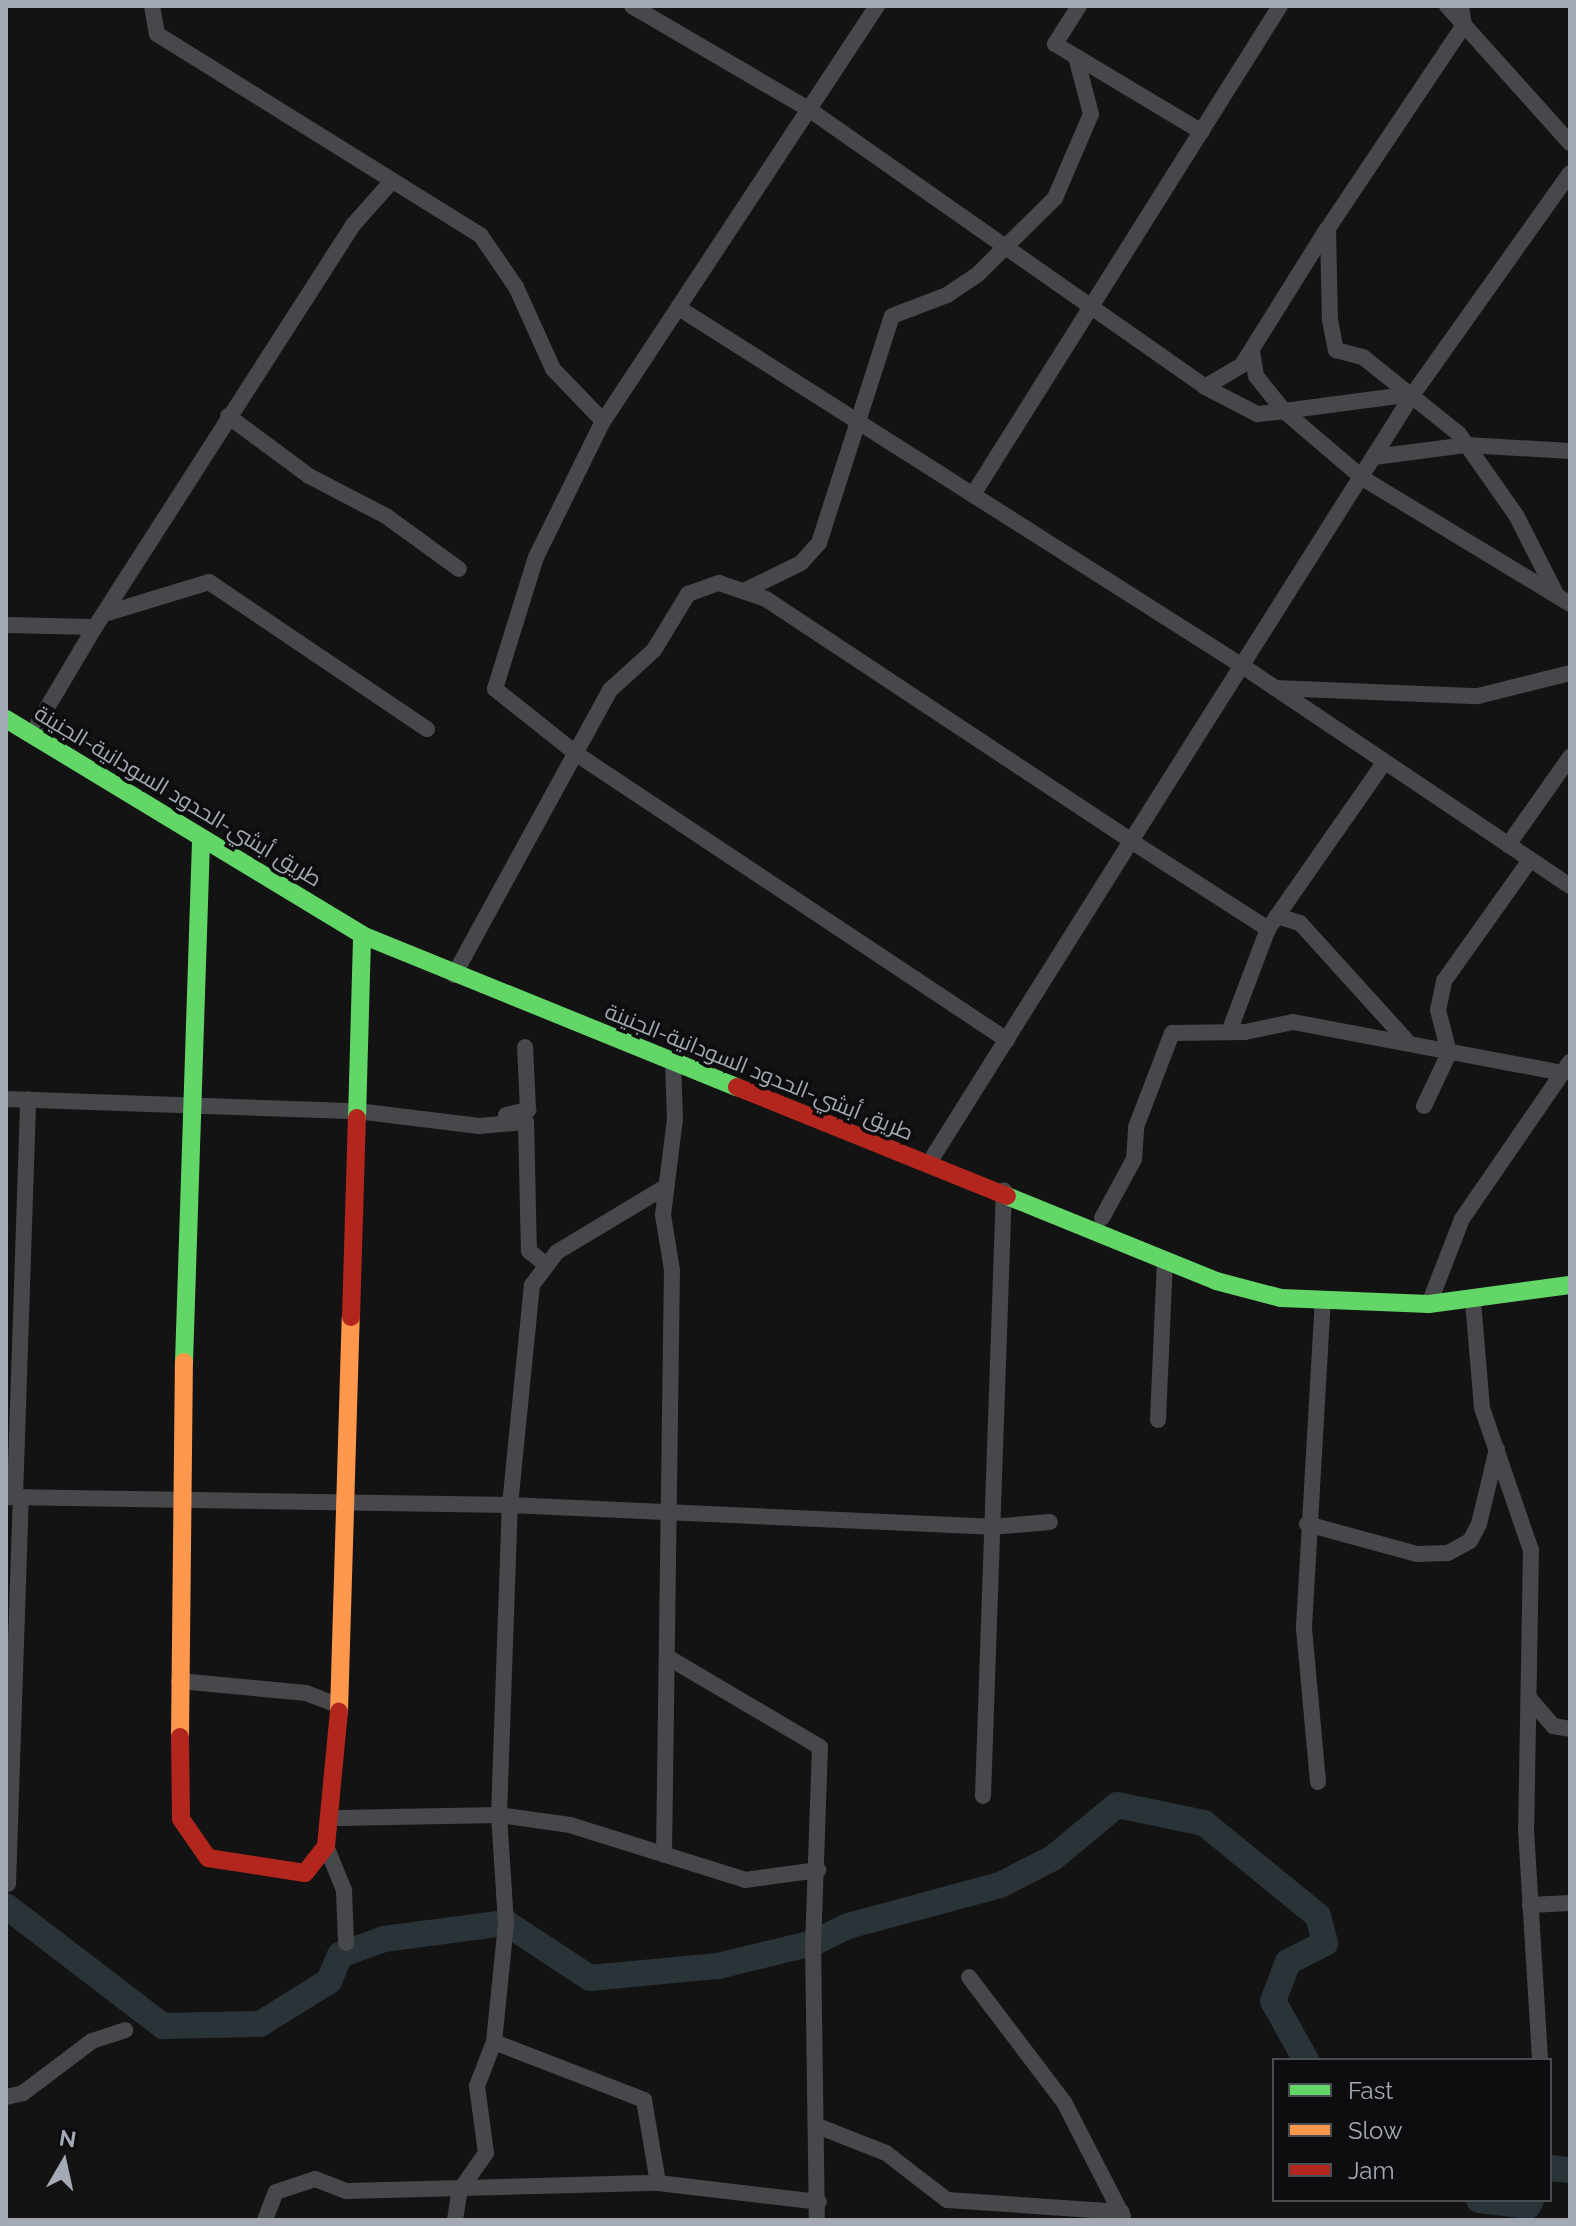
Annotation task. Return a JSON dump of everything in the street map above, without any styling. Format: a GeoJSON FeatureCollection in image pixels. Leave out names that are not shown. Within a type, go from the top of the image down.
{"type":"FeatureCollection","features":[{"type":"Feature","properties":{"kind":"main road"},"geometry":{"type":"LineString","coordinates":[[6,701],[307,896],[457,969]]}},
{"type":"Feature","properties":{"kind":"main road","name":"طريق أبشي-الحدود السودانية-الجنينة"},"geometry":{"type":"LineString","coordinates":[[6,719],[201,841],[307,896],[362,935],[570,1014],[673,1062],[1004,1188],[1165,1261],[1253,1292],[1430,1295],[1473,1301],[1545,1287]]}},
{"type":"Feature","properties":{"kind":"main road"},"geometry":{"type":"LineString","coordinates":[[201,841],[179,1499],[181,1819],[192,1844],[208,1858],[305,1873],[326,1846],[340,1706],[343,1502],[362,935]]}},
{"type":"Feature","properties":{"kind":"main road"},"geometry":{"type":"LineString","coordinates":[[570,1014],[934,1155],[1004,1188],[1102,1218],[1220,1265],[1322,1295]]}},
{"type":"Feature","properties":{"kind":"main road"},"geometry":{"type":"LineString","coordinates":[[1430,1295],[1488,1278],[1545,1287],[1570,1285]]}},
{"type":"Feature","properties":{"kind":"street"},"geometry":{"type":"LineString","coordinates":[[152,6],[157,34],[481,236],[516,287],[553,369],[603,421]]}},
{"type":"Feature","properties":{"kind":"street"},"geometry":{"type":"LineString","coordinates":[[632,6],[810,110],[1093,303],[1205,387],[1257,414],[1413,394]]}},
{"type":"Feature","properties":{"kind":"street"},"geometry":{"type":"LineString","coordinates":[[877,6],[682,310],[603,421],[536,557],[495,686],[578,755],[1007,1040]]}},
{"type":"Feature","properties":{"kind":"street"},"geometry":{"type":"LineString","coordinates":[[1079,6],[1055,44],[1202,132]]}},
{"type":"Feature","properties":{"kind":"street"},"geometry":{"type":"LineString","coordinates":[[974,493],[1280,6]]}},
{"type":"Feature","properties":{"kind":"street"},"geometry":{"type":"LineString","coordinates":[[1447,6],[1570,143]]}},
{"type":"Feature","properties":{"kind":"street"},"geometry":{"type":"LineString","coordinates":[[1205,387],[1252,351],[1328,228],[1464,25],[1461,6]]}},
{"type":"Feature","properties":{"kind":"street"},"geometry":{"type":"LineString","coordinates":[[746,590],[801,563],[819,543],[892,316],[947,295],[1007,246],[1055,198],[1074,161],[1091,114],[1076,57]]}},
{"type":"Feature","properties":{"kind":"street"},"geometry":{"type":"LineString","coordinates":[[934,1155],[1241,665],[1364,479],[1413,394],[1570,173]]}},
{"type":"Feature","properties":{"kind":"street"},"geometry":{"type":"LineString","coordinates":[[38,723],[228,416],[353,225],[392,181]]}},
{"type":"Feature","properties":{"kind":"street"},"geometry":{"type":"LineString","coordinates":[[1328,228],[1336,350],[1363,357],[1413,394],[1467,445],[1516,515],[1555,592]]}},
{"type":"Feature","properties":{"kind":"street"},"geometry":{"type":"LineString","coordinates":[[682,310],[859,419],[1241,665],[1570,886]]}},
{"type":"Feature","properties":{"kind":"street"},"geometry":{"type":"LineString","coordinates":[[1252,351],[1256,376],[1284,411],[1364,479],[1555,592],[1570,604]]}},
{"type":"Feature","properties":{"kind":"street"},"geometry":{"type":"LineString","coordinates":[[228,416],[309,476],[386,516],[459,569]]}},
{"type":"Feature","properties":{"kind":"street"},"geometry":{"type":"LineString","coordinates":[[1374,457],[1467,445],[1570,451]]}},
{"type":"Feature","properties":{"kind":"street"},"geometry":{"type":"LineString","coordinates":[[6,625],[99,621],[209,582],[427,729]]}},
{"type":"Feature","properties":{"kind":"street"},"geometry":{"type":"LineString","coordinates":[[457,969],[578,755],[610,690],[654,650],[688,594],[719,583],[746,590],[1131,841],[1272,922],[1300,923],[1407,1041]]}},
{"type":"Feature","properties":{"kind":"street"},"geometry":{"type":"LineString","coordinates":[[1275,688],[1478,696],[1570,673]]}},
{"type":"Feature","properties":{"kind":"street"},"geometry":{"type":"LineString","coordinates":[[1508,845],[1570,757]]}},
{"type":"Feature","properties":{"kind":"street"},"geometry":{"type":"LineString","coordinates":[[1229,1032],[1272,922],[1384,763]]}},
{"type":"Feature","properties":{"kind":"street"},"geometry":{"type":"LineString","coordinates":[[1424,1106],[1449,1053],[1438,1010],[1444,981],[1530,860]]}},
{"type":"Feature","properties":{"kind":"street"},"geometry":{"type":"LineString","coordinates":[[1102,1218],[1134,1159],[1136,1127],[1172,1033],[1229,1032],[1293,1022],[1389,1044],[1407,1041],[1449,1053],[1566,1067],[1462,1219],[1430,1295]]}},
{"type":"Feature","properties":{"kind":"street"},"geometry":{"type":"LineString","coordinates":[[424,1119],[528,1110],[525,1047]]}},
{"type":"Feature","properties":{"kind":"street"},"geometry":{"type":"LineString","coordinates":[[664,1855],[671,1515],[665,1187],[675,1119],[673,1062]]}},
{"type":"Feature","properties":{"kind":"street"},"geometry":{"type":"LineString","coordinates":[[6,1099],[357,1111],[424,1119],[526,1122],[529,1251],[545,1264]]}},
{"type":"Feature","properties":{"kind":"street"},"geometry":{"type":"LineString","coordinates":[[8,1884],[14,1498],[28,1099]]}},
{"type":"Feature","properties":{"kind":"street"},"geometry":{"type":"LineString","coordinates":[[455,2220],[460,2190],[486,2153],[477,2086],[494,2042],[507,1878],[499,1815],[510,1505],[520,1364],[532,1285],[545,1264],[665,1187]]}},
{"type":"Feature","properties":{"kind":"street"},"geometry":{"type":"LineString","coordinates":[[983,1796],[1004,1188]]}},
{"type":"Feature","properties":{"kind":"street"},"geometry":{"type":"LineString","coordinates":[[1158,1420],[1165,1261]]}},
{"type":"Feature","properties":{"kind":"street"},"geometry":{"type":"LineString","coordinates":[[1318,1782],[1304,1627],[1307,1524],[1322,1295]]}},
{"type":"Feature","properties":{"kind":"street"},"geometry":{"type":"LineString","coordinates":[[1473,1301],[1482,1408],[1531,1550],[1530,1905],[1540,2058]]}},
{"type":"Feature","properties":{"kind":"street"},"geometry":{"type":"LineString","coordinates":[[1307,1524],[1417,1554],[1448,1553],[1470,1541],[1479,1524],[1497,1446]]}},
{"type":"Feature","properties":{"kind":"street"},"geometry":{"type":"LineString","coordinates":[[14,1498],[510,1505],[671,1515],[991,1527],[1050,1522]]}},
{"type":"Feature","properties":{"kind":"street"},"geometry":{"type":"LineString","coordinates":[[669,1658],[820,1747],[820,2127],[817,2220]]}},
{"type":"Feature","properties":{"kind":"street"},"geometry":{"type":"LineString","coordinates":[[179,1681],[306,1693],[340,1706]]}},
{"type":"Feature","properties":{"kind":"street"},"geometry":{"type":"LineString","coordinates":[[1529,1698],[1553,1726],[1570,1729]]}},
{"type":"Feature","properties":{"kind":"street"},"geometry":{"type":"LineString","coordinates":[[339,1818],[499,1815],[570,1825],[745,1880],[818,1870]]}},
{"type":"Feature","properties":{"kind":"street"},"geometry":{"type":"LineString","coordinates":[[326,1846],[344,1890],[346,1943]]}},
{"type":"Feature","properties":{"kind":"street"},"geometry":{"type":"LineString","coordinates":[[1530,1905],[1570,1903]]}},
{"type":"Feature","properties":{"kind":"street"},"geometry":{"type":"LineString","coordinates":[[969,1977],[1064,2102],[1122,2216]]}},
{"type":"Feature","properties":{"kind":"street"},"geometry":{"type":"LineString","coordinates":[[6,2097],[23,2093],[92,2041],[125,2030]]}},
{"type":"Feature","properties":{"kind":"street"},"geometry":{"type":"LineString","coordinates":[[494,2042],[644,2100],[658,2183]]}},
{"type":"Feature","properties":{"kind":"street"},"geometry":{"type":"LineString","coordinates":[[820,2127],[886,2153],[947,2200],[1122,2216]]}},
{"type":"Feature","properties":{"kind":"street"},"geometry":{"type":"LineString","coordinates":[[265,2220],[276,2192],[315,2179],[347,2191],[658,2183],[819,2202]]}},
{"type":"Feature","properties":{"kind":"waterway"},"geometry":{"type":"LineString","coordinates":[[6,1906],[163,2026],[260,2024],[329,1981],[340,1955],[384,1939],[506,1923],[590,1978],[718,1966],[813,1943],[848,1926],[1000,1885],[1053,1858],[1117,1805],[1204,1823],[1318,1916],[1325,1943],[1288,1962],[1273,2001],[1305,2058]]}},
{"type":"Feature","properties":{"kind":"waterway"},"geometry":{"type":"LineString","coordinates":[[1552,2168],[1570,2170]]}},
{"type":"Feature","properties":{"kind":"waterway"},"geometry":{"type":"LineString","coordinates":[[1495,2202],[1528,2206],[1530,2202]]}},
{"type":"Feature","properties":{"kind":"traffic: fast"},"geometry":{"type":"LineString","coordinates":[[6,719],[362,935],[737,1087]]}},
{"type":"Feature","properties":{"kind":"traffic: fast"},"geometry":{"type":"LineString","coordinates":[[184,1362],[201,841]]}},
{"type":"Feature","properties":{"kind":"traffic: fast"},"geometry":{"type":"LineString","coordinates":[[357,1118],[362,935]]}},
{"type":"Feature","properties":{"kind":"traffic: fast"},"geometry":{"type":"LineString","coordinates":[[1007,1196],[1216,1281],[1281,1298],[1429,1304],[1570,1285]]}},
{"type":"Feature","properties":{"kind":"traffic: slow"},"geometry":{"type":"LineString","coordinates":[[339,1712],[351,1317]]}},
{"type":"Feature","properties":{"kind":"traffic: slow"},"geometry":{"type":"LineString","coordinates":[[180,1737],[184,1362]]}},
{"type":"Feature","properties":{"kind":"traffic: jam"},"geometry":{"type":"LineString","coordinates":[[737,1087],[1007,1196]]}},
{"type":"Feature","properties":{"kind":"traffic: jam"},"geometry":{"type":"LineString","coordinates":[[351,1317],[357,1118]]}},
{"type":"Feature","properties":{"kind":"traffic: jam"},"geometry":{"type":"LineString","coordinates":[[180,1737],[181,1819],[208,1858],[305,1873],[326,1846],[339,1712]]}}]}
